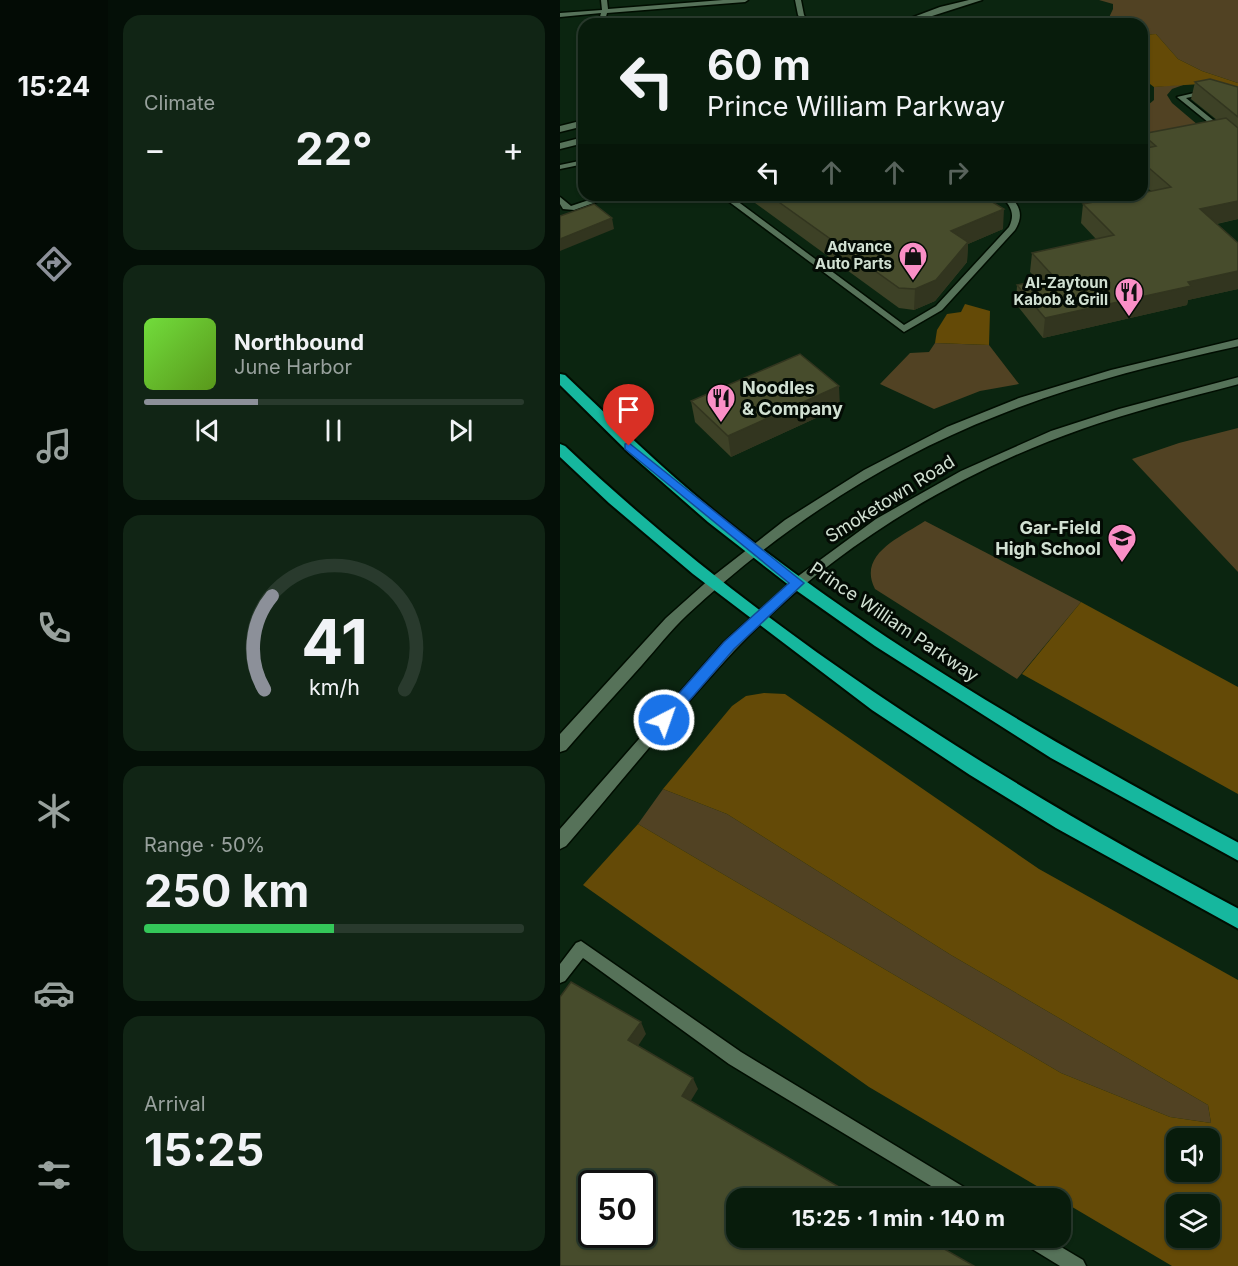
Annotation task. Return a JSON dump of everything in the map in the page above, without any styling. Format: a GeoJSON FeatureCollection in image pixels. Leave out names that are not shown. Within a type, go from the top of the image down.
{"type":"FeatureCollection","features":[{"type":"Feature","properties":{"kind":"highway","name":"Prince William Parkway"},"geometry":{"type":"LineString","coordinates":[[560,378],[645,461],[798,583],[925,671],[1048,747],[1238,854]]}},
{"type":"Feature","properties":{"kind":"highway"},"geometry":{"type":"LineString","coordinates":[[560,449],[642,525],[714,582],[892,714],[992,777],[1163,879],[1238,920]]}},
{"type":"Feature","properties":{"kind":"main road"},"geometry":{"type":"LineString","coordinates":[[916,18],[978,0]]}},
{"type":"Feature","properties":{"kind":"main road"},"geometry":{"type":"LineString","coordinates":[[560,129],[578,124]]}},
{"type":"Feature","properties":{"kind":"main road"},"geometry":{"type":"LineString","coordinates":[[560,146],[578,142]]}},
{"type":"Feature","properties":{"kind":"main road","name":"Smoketown Road"},"geometry":{"type":"LineString","coordinates":[[560,745],[679,614],[714,582],[754,549],[856,480],[931,440],[993,412],[1079,383],[1238,342]]}},
{"type":"Feature","properties":{"kind":"main road","name":"Smoketown Road"},"geometry":{"type":"LineString","coordinates":[[560,841],[725,650],[759,616],[841,550],[896,513],[1002,456],[1109,415],[1238,380]]}},
{"type":"Feature","properties":{"kind":"lane"},"geometry":{"type":"LineString","coordinates":[[603,18],[604,0]]}},
{"type":"Feature","properties":{"kind":"lane"},"geometry":{"type":"LineString","coordinates":[[560,15],[745,0]]}},
{"type":"Feature","properties":{"kind":"lane"},"geometry":{"type":"LineString","coordinates":[[798,0],[804,18]]}},
{"type":"Feature","properties":{"kind":"lane"},"geometry":{"type":"LineString","coordinates":[[1238,102],[1207,92],[1180,97],[1238,145]]}},
{"type":"Feature","properties":{"kind":"lane"},"geometry":{"type":"LineString","coordinates":[[560,167],[578,162]]}},
{"type":"Feature","properties":{"kind":"lane"},"geometry":{"type":"LineString","coordinates":[[562,205],[571,208],[593,201]]}},
{"type":"Feature","properties":{"kind":"lane"},"geometry":{"type":"LineString","coordinates":[[732,201],[905,329],[939,308],[1012,228],[1018,214],[1016,207],[1010,201]]}},
{"type":"Feature","properties":{"kind":"lane"},"geometry":{"type":"LineString","coordinates":[[560,976],[581,948],[735,1058],[950,1188]]}},
{"type":"Feature","properties":{"kind":"lane"},"geometry":{"type":"LineString","coordinates":[[1047,1248],[1077,1266]]}},
{"type":"Feature","properties":{"kind":"shaded area"},"geometry":{"type":"Polygon","coordinates":[[[1099,0],[1238,0],[1238,83],[1202,71],[1178,59],[1156,34],[1148,35],[1148,18],[1109,18],[1113,4],[1099,0]]]}},
{"type":"Feature","properties":{"kind":"shaded area"},"geometry":{"type":"Polygon","coordinates":[[[1156,34],[1178,59],[1202,71],[1238,83],[1238,96],[1201,84],[1154,87],[1148,82],[1148,35],[1156,34]]]}},
{"type":"Feature","properties":{"kind":"shaded area"},"geometry":{"type":"Polygon","coordinates":[[[1186,84],[1172,89],[1167,95],[1172,103],[1211,136],[1148,149],[1148,105],[1154,100],[1154,87],[1186,84]]]}},
{"type":"Feature","properties":{"kind":"shaded area"},"geometry":{"type":"Polygon","coordinates":[[[965,304],[990,311],[989,345],[935,343],[937,330],[947,314],[961,312],[965,304]]]}},
{"type":"Feature","properties":{"kind":"shaded area"},"geometry":{"type":"Polygon","coordinates":[[[935,343],[989,345],[1019,384],[980,391],[934,409],[880,384],[910,353],[929,352],[935,343]]]}},
{"type":"Feature","properties":{"kind":"shaded area"},"geometry":{"type":"Polygon","coordinates":[[[1239,428],[1238,572],[1132,459],[1179,443],[1239,428]]]}},
{"type":"Feature","properties":{"kind":"shaded area"},"geometry":{"type":"Polygon","coordinates":[[[925,521],[1081,602],[1017,679],[875,589],[871,577],[872,566],[877,556],[894,540],[925,521]]]}},
{"type":"Feature","properties":{"kind":"shaded area"},"geometry":{"type":"Polygon","coordinates":[[[1081,602],[1238,687],[1238,794],[1022,674],[1081,602]]]}},
{"type":"Feature","properties":{"kind":"shaded area"},"geometry":{"type":"Polygon","coordinates":[[[764,693],[785,694],[1039,869],[1238,980],[1238,1266],[1172,1266],[1071,1206],[1071,1188],[1040,1188],[869,1087],[583,885],[638,824],[1061,1073],[1170,1117],[1211,1123],[1208,1105],[951,955],[727,814],[663,789],[732,706],[746,696],[764,693]]]}},
{"type":"Feature","properties":{"kind":"shaded area"},"geometry":{"type":"Polygon","coordinates":[[[663,789],[727,814],[951,955],[1208,1105],[1211,1123],[1170,1117],[1061,1073],[638,824],[663,789]]]}},
{"type":"Feature","properties":{"kind":"building"},"geometry":{"type":"Polygon","coordinates":[[[1210,79],[1238,87],[1238,117],[1195,82],[1210,79]]]}},
{"type":"Feature","properties":{"kind":"building"},"geometry":{"type":"Polygon","coordinates":[[[1226,118],[1238,128],[1238,201],[1200,209],[1238,243],[1238,271],[1188,282],[1191,286],[1045,318],[1017,285],[1054,277],[1032,253],[1114,235],[1083,204],[1099,201],[1148,201],[1148,192],[1171,187],[1148,167],[1148,148],[1156,146],[1148,139],[1148,133],[1226,118]]]}},
{"type":"Feature","properties":{"kind":"building"},"geometry":{"type":"Polygon","coordinates":[[[777,201],[991,201],[1004,209],[951,231],[968,242],[936,280],[915,289],[899,288],[777,201]]]}},
{"type":"Feature","properties":{"kind":"building"},"geometry":{"type":"Polygon","coordinates":[[[594,204],[612,218],[560,239],[560,216],[594,204]]]}},
{"type":"Feature","properties":{"kind":"building"},"geometry":{"type":"Polygon","coordinates":[[[800,354],[839,386],[728,436],[691,401],[800,354]]]}},
{"type":"Feature","properties":{"kind":"building"},"geometry":{"type":"Polygon","coordinates":[[[571,982],[641,1022],[628,1040],[693,1078],[682,1096],[841,1188],[726,1188],[726,1248],[942,1248],[974,1266],[560,1266],[560,997],[571,982]]]}},
{"type":"Feature","properties":{"kind":"place","name":"Advance Auto Parts"},"geometry":{"type":"Point","coordinates":[913,282]}},
{"type":"Feature","properties":{"kind":"place","name":"Al-Zaytoun Kabob & Grill"},"geometry":{"type":"Point","coordinates":[1129,318]}},
{"type":"Feature","properties":{"kind":"place","name":"Noodles & Company"},"geometry":{"type":"Point","coordinates":[721,424]}},
{"type":"Feature","properties":{"kind":"place","name":"Gar-Field High School"},"geometry":{"type":"Point","coordinates":[1122,564]}},
{"type":"Feature","properties":{"kind":"route"},"geometry":{"type":"LineString","coordinates":[[629,446],[798,583],[759,616],[729,646],[664,720]]}}]}
